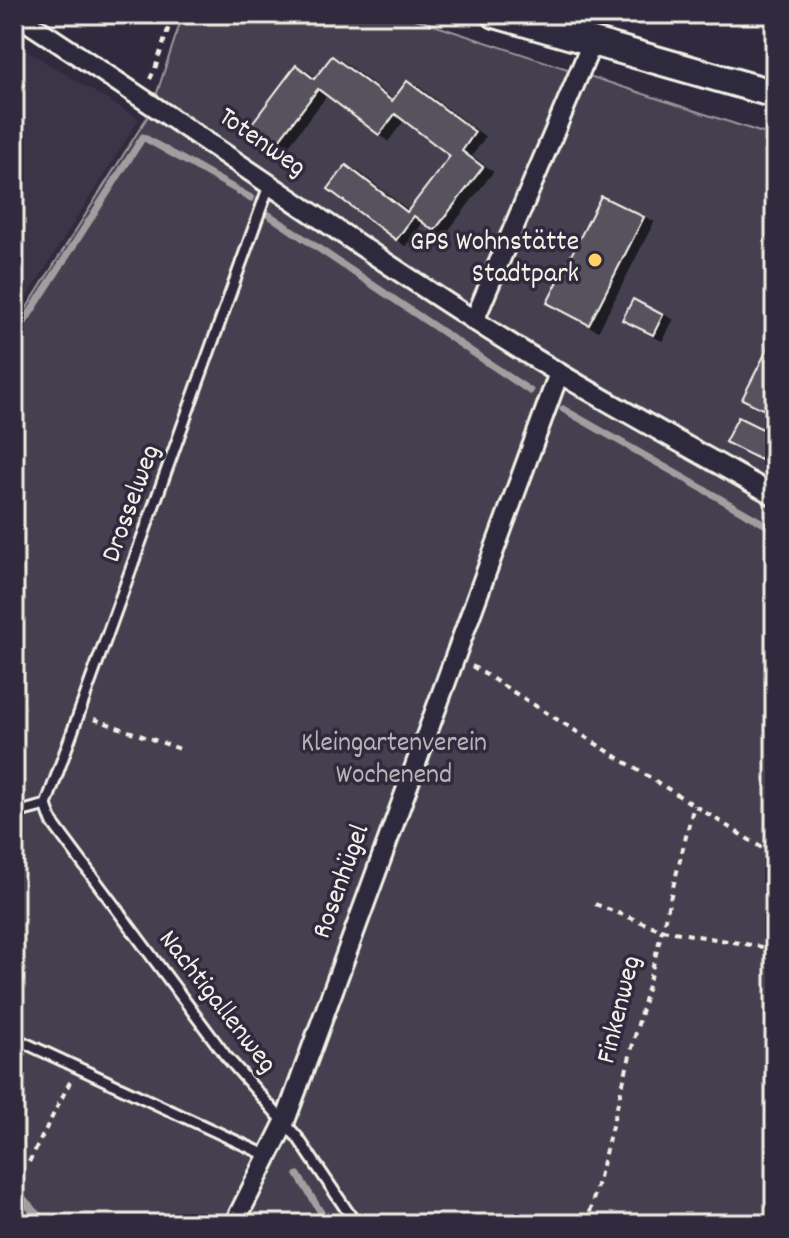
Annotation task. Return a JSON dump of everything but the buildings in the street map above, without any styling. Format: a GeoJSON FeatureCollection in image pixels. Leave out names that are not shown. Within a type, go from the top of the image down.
{"type":"FeatureCollection","features":[{"type":"Feature","properties":{"kind":"main road"},"geometry":{"type":"LineString","coordinates":[[495,14],[775,94]]}},
{"type":"Feature","properties":{"kind":"street","name":"Totenweg"},"geometry":{"type":"LineString","coordinates":[[15,14],[474,321],[775,496]]}},
{"type":"Feature","properties":{"kind":"street"},"geometry":{"type":"LineString","coordinates":[[474,321],[592,43]]}},
{"type":"Feature","properties":{"kind":"street","name":"Rosenhügel"},"geometry":{"type":"LineString","coordinates":[[234,1224],[284,1124],[559,373]]}},
{"type":"Feature","properties":{"kind":"lane","name":"Drosselweg"},"geometry":{"type":"LineString","coordinates":[[46,805],[81,715],[270,183]]}},
{"type":"Feature","properties":{"kind":"lane","name":"Nachtigallenweg"},"geometry":{"type":"LineString","coordinates":[[46,805],[52,822],[198,1018],[298,1138],[356,1224]]}},
{"type":"Feature","properties":{"kind":"lane"},"geometry":{"type":"LineString","coordinates":[[14,818],[20,812],[46,805]]}},
{"type":"Feature","properties":{"kind":"lane"},"geometry":{"type":"LineString","coordinates":[[14,1038],[268,1156]]}},
{"type":"Feature","properties":{"kind":"path"},"geometry":{"type":"LineString","coordinates":[[140,95],[155,69],[173,14]]}},
{"type":"Feature","properties":{"kind":"path"},"geometry":{"type":"LineString","coordinates":[[455,656],[775,856]]}},
{"type":"Feature","properties":{"kind":"path"},"geometry":{"type":"LineString","coordinates":[[81,715],[180,749]]}},
{"type":"Feature","properties":{"kind":"path","name":"Finkenweg"},"geometry":{"type":"LineString","coordinates":[[587,1224],[694,805]]}},
{"type":"Feature","properties":{"kind":"path"},"geometry":{"type":"LineString","coordinates":[[595,904],[662,930],[768,948]]}},
{"type":"Feature","properties":{"kind":"path"},"geometry":{"type":"LineString","coordinates":[[29,1162],[78,1067]]}},
{"type":"Feature","properties":{"kind":"shaded area"},"geometry":{"type":"Polygon","coordinates":[[[14,43],[139,119],[14,318],[14,43]]]}},
{"type":"Feature","properties":{"kind":"green space","name":"Kleingartenverein Wochenend"},"geometry":{"type":"Polygon","coordinates":[[[183,14],[400,14],[775,137],[775,1224],[41,1224],[14,1195],[14,328],[151,111],[183,14]]]}},
{"type":"Feature","properties":{"kind":"waterway"},"geometry":{"type":"LineString","coordinates":[[765,14],[775,17]]}},
{"type":"Feature","properties":{"kind":"waterway"},"geometry":{"type":"LineString","coordinates":[[14,338],[143,137],[251,198]]}},
{"type":"Feature","properties":{"kind":"waterway"},"geometry":{"type":"LineString","coordinates":[[266,213],[530,391]]}},
{"type":"Feature","properties":{"kind":"waterway"},"geometry":{"type":"LineString","coordinates":[[563,409],[775,530]]}},
{"type":"Feature","properties":{"kind":"waterway"},"geometry":{"type":"LineString","coordinates":[[298,1175],[328,1224]]}},
{"type":"Feature","properties":{"kind":"waterway"},"geometry":{"type":"LineString","coordinates":[[14,1189],[47,1224]]}},
{"type":"Feature","properties":{"kind":"place","name":"GPS Wohnstätte Stadtpark"},"geometry":{"type":"Point","coordinates":[595,260]}}]}
